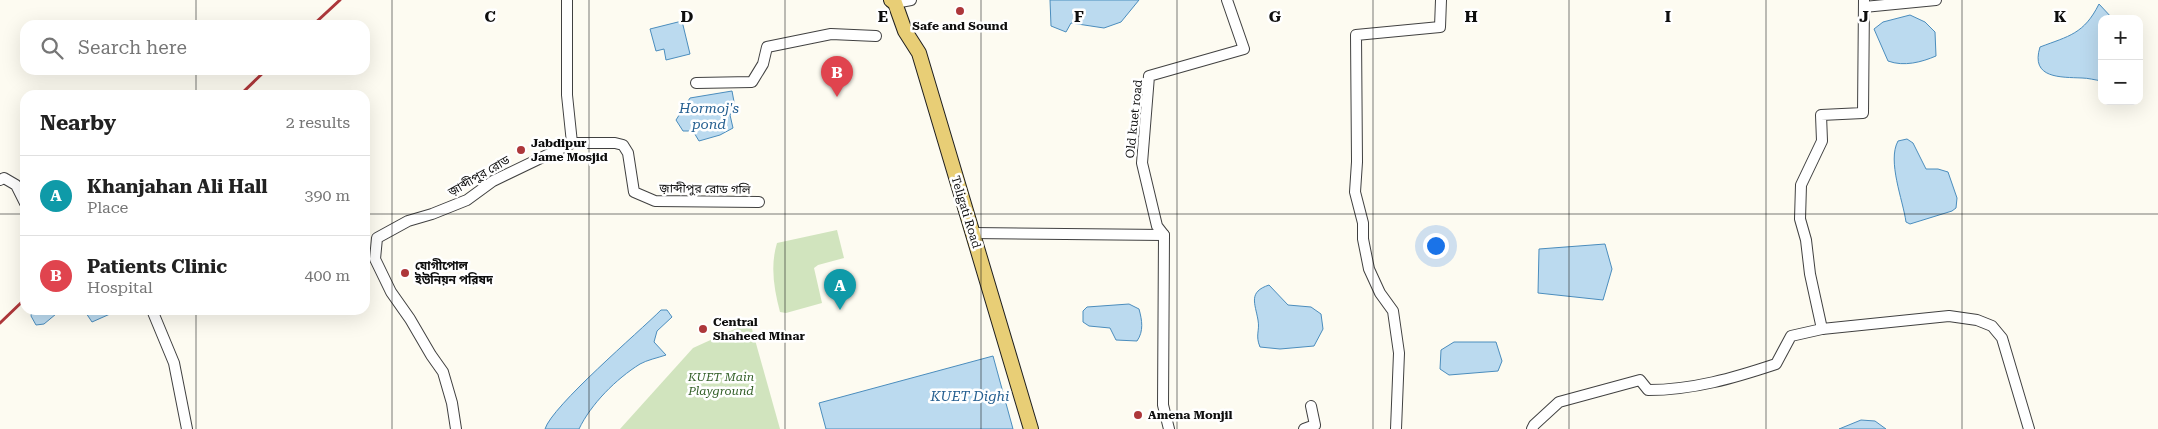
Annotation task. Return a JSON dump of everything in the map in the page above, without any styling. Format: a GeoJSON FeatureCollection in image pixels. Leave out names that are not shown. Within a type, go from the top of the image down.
{"type":"FeatureCollection","features":[{"type":"Feature","properties":{"kind":"main road","name":"Teligati Road"},"geometry":{"type":"LineString","coordinates":[[893,2],[905,31],[919,53],[1031,429]]}},
{"type":"Feature","properties":{"kind":"street"},"geometry":{"type":"LineString","coordinates":[[567,0],[567,95],[572,143]]}},
{"type":"Feature","properties":{"kind":"street"},"geometry":{"type":"LineString","coordinates":[[893,2],[911,0]]}},
{"type":"Feature","properties":{"kind":"street","name":"Old kuet road"},"geometry":{"type":"LineString","coordinates":[[1170,429],[1163,405],[1164,235],[1157,226],[1142,163],[1149,76],[1244,49],[1226,0]]}},
{"type":"Feature","properties":{"kind":"street"},"geometry":{"type":"LineString","coordinates":[[1396,429],[1400,353],[1393,311],[1380,293],[1369,269],[1363,239],[1363,223],[1355,192],[1357,162],[1356,35],[1440,27],[1441,0]]}},
{"type":"Feature","properties":{"kind":"street"},"geometry":{"type":"LineString","coordinates":[[1822,329],[1810,274],[1806,240],[1800,219],[1802,185],[1822,141],[1821,114],[1863,113],[1864,4],[1936,0]]}},
{"type":"Feature","properties":{"kind":"street"},"geometry":{"type":"LineString","coordinates":[[696,83],[752,82],[763,64],[767,47],[831,34],[876,36]]}},
{"type":"Feature","properties":{"kind":"street","name":"জ়াব্দীপুর রোড গলি"},"geometry":{"type":"LineString","coordinates":[[572,143],[615,143],[623,145],[628,153],[634,192],[655,201],[696,203],[759,202]]}},
{"type":"Feature","properties":{"kind":"street","name":"জ়াব্দীপুর রোড"},"geometry":{"type":"LineString","coordinates":[[456,429],[452,403],[443,372],[391,292],[375,260],[377,238],[408,221],[467,200],[493,181],[572,143]]}},
{"type":"Feature","properties":{"kind":"street"},"geometry":{"type":"LineString","coordinates":[[0,180],[4,178],[16,185],[20,193]]}},
{"type":"Feature","properties":{"kind":"street"},"geometry":{"type":"LineString","coordinates":[[972,233],[1164,235]]}},
{"type":"Feature","properties":{"kind":"street"},"geometry":{"type":"LineString","coordinates":[[154,315],[174,363],[187,429]]}},
{"type":"Feature","properties":{"kind":"street"},"geometry":{"type":"LineString","coordinates":[[1532,429],[1559,402],[1592,392],[1640,380],[1648,390],[1672,390],[1712,383],[1776,364],[1791,336],[1822,329],[1950,316],[1977,320],[1992,326],[2002,338],[2029,429]]}},
{"type":"Feature","properties":{"kind":"street"},"geometry":{"type":"LineString","coordinates":[[1304,429],[1315,425],[1311,406]]}},
{"type":"Feature","properties":{"kind":"green space"},"geometry":{"type":"Polygon","coordinates":[[[837,230],[844,258],[818,265],[814,268],[822,303],[786,313],[780,312],[774,278],[774,260],[777,243],[837,230]]]}},
{"type":"Feature","properties":{"kind":"green space","name":"KUET Main Playground"},"geometry":{"type":"Polygon","coordinates":[[[750,322],[780,429],[620,429],[693,348],[750,322]]]}},
{"type":"Feature","properties":{"kind":"water"},"geometry":{"type":"Polygon","coordinates":[[[1050,0],[1139,0],[1121,22],[1104,28],[1071,23],[1066,32],[1051,26],[1050,0]]]}},
{"type":"Feature","properties":{"kind":"water"},"geometry":{"type":"Polygon","coordinates":[[[2099,4],[2109,15],[2098,15],[2098,80],[2057,76],[2043,71],[2039,65],[2038,57],[2040,47],[2075,33],[2088,22],[2099,4]]]}},
{"type":"Feature","properties":{"kind":"water"},"geometry":{"type":"Polygon","coordinates":[[[1910,15],[1925,22],[1935,32],[1936,56],[1913,63],[1900,64],[1888,61],[1874,29],[1883,22],[1910,15]]]}},
{"type":"Feature","properties":{"kind":"water"},"geometry":{"type":"Polygon","coordinates":[[[682,21],[690,54],[666,60],[664,49],[656,51],[650,29],[682,21]]]}},
{"type":"Feature","properties":{"kind":"water","name":"Hormoj's pond"},"geometry":{"type":"Polygon","coordinates":[[[732,91],[735,107],[730,115],[733,128],[720,135],[699,141],[693,131],[683,131],[676,120],[690,98],[732,91]]]}},
{"type":"Feature","properties":{"kind":"water"},"geometry":{"type":"Polygon","coordinates":[[[1907,139],[1913,143],[1926,169],[1938,169],[1948,172],[1957,198],[1956,208],[1952,211],[1910,224],[1906,222],[1894,159],[1898,141],[1907,139]]]}},
{"type":"Feature","properties":{"kind":"water"},"geometry":{"type":"Polygon","coordinates":[[[1605,244],[1612,269],[1603,300],[1538,293],[1539,249],[1605,244]]]}},
{"type":"Feature","properties":{"kind":"water"},"geometry":{"type":"Polygon","coordinates":[[[1269,285],[1288,305],[1311,307],[1321,314],[1323,329],[1314,346],[1280,349],[1260,347],[1254,299],[1258,291],[1269,285]]]}},
{"type":"Feature","properties":{"kind":"water"},"geometry":{"type":"Polygon","coordinates":[[[1129,304],[1139,309],[1142,321],[1142,329],[1137,341],[1116,340],[1110,328],[1089,326],[1083,322],[1083,311],[1087,307],[1129,304]]]}},
{"type":"Feature","properties":{"kind":"water"},"geometry":{"type":"Polygon","coordinates":[[[661,310],[667,310],[672,317],[657,331],[654,342],[666,355],[643,363],[622,377],[597,401],[579,429],[545,429],[551,418],[579,387],[661,310]]]}},
{"type":"Feature","properties":{"kind":"water"},"geometry":{"type":"Polygon","coordinates":[[[55,315],[44,324],[36,325],[31,316],[55,315]]]}},
{"type":"Feature","properties":{"kind":"water"},"geometry":{"type":"Polygon","coordinates":[[[87,315],[108,315],[92,322],[87,315]]]}},
{"type":"Feature","properties":{"kind":"water"},"geometry":{"type":"Polygon","coordinates":[[[1454,342],[1496,342],[1502,361],[1498,371],[1449,375],[1440,369],[1441,350],[1454,342]]]}},
{"type":"Feature","properties":{"kind":"water","name":"KUET Dighi"},"geometry":{"type":"Polygon","coordinates":[[[993,356],[1013,429],[826,429],[819,403],[993,356]]]}},
{"type":"Feature","properties":{"kind":"water"},"geometry":{"type":"Polygon","coordinates":[[[1861,420],[1875,421],[1886,429],[1839,429],[1861,420]]]}},
{"type":"Feature","properties":{"kind":"railway"},"geometry":{"type":"LineString","coordinates":[[318,20],[340,0]]}},
{"type":"Feature","properties":{"kind":"railway"},"geometry":{"type":"LineString","coordinates":[[245,90],[261,75]]}},
{"type":"Feature","properties":{"kind":"railway"},"geometry":{"type":"LineString","coordinates":[[0,323],[20,304]]}},
{"type":"Feature","properties":{"kind":"place","name":"Safe and Sound"},"geometry":{"type":"Point","coordinates":[960,11]}},
{"type":"Feature","properties":{"kind":"place","name":"Patients Clinic"},"geometry":{"type":"Point","coordinates":[837,97]}},
{"type":"Feature","properties":{"kind":"place","name":"Jabdipur Jame Mosjid"},"geometry":{"type":"Point","coordinates":[521,150]}},
{"type":"Feature","properties":{"kind":"place","name":"যোগীপোল ইউনিয়ন পরিষদ"},"geometry":{"type":"Point","coordinates":[405,273]}},
{"type":"Feature","properties":{"kind":"place","name":"Khanjahan Ali Hall"},"geometry":{"type":"Point","coordinates":[840,310]}},
{"type":"Feature","properties":{"kind":"place","name":"Central Shaheed Minar"},"geometry":{"type":"Point","coordinates":[703,329]}},
{"type":"Feature","properties":{"kind":"place","name":"Amena Monjil"},"geometry":{"type":"Point","coordinates":[1138,415]}}]}
